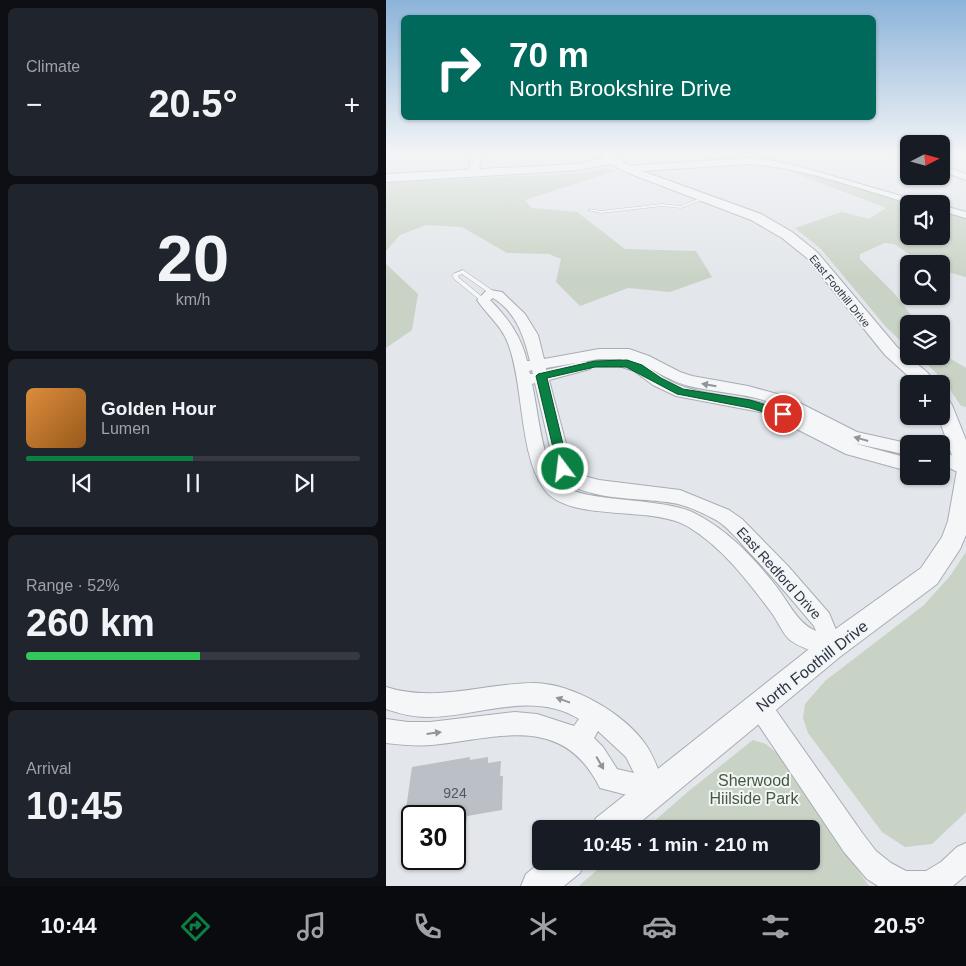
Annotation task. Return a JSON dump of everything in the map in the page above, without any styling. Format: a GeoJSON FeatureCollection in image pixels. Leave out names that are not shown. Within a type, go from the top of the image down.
{"type":"FeatureCollection","features":[{"type":"Feature","properties":{"kind":"street","name":"East Foothill Drive"},"geometry":{"type":"LineString","coordinates":[[698,195],[756,217],[787,235],[812,255],[891,351],[920,375]]}},
{"type":"Feature","properties":{"kind":"street"},"geometry":{"type":"LineString","coordinates":[[950,211],[966,215]]}},
{"type":"Feature","properties":{"kind":"street","name":"East Redford Drive"},"geometry":{"type":"LineString","coordinates":[[498,296],[520,317],[531,335],[563,469],[568,475],[575,480],[616,490],[658,492],[680,497],[723,515],[736,525],[781,572],[822,620],[832,647],[798,633],[770,594],[730,546],[704,527],[674,512],[641,506],[578,501],[563,497],[555,490],[548,482],[537,449],[523,374],[512,334],[488,297],[498,296]]}},
{"type":"Feature","properties":{"kind":"street"},"geometry":{"type":"LineString","coordinates":[[523,374],[598,354],[629,354],[644,359],[674,376],[691,382],[748,391],[783,401],[848,435],[900,447]]}},
{"type":"Feature","properties":{"kind":"street"},"geometry":{"type":"LineString","coordinates":[[540,370],[595,364],[627,364],[639,368],[658,381],[681,392],[767,408],[783,414],[852,450],[900,462]]}},
{"type":"Feature","properties":{"kind":"street"},"geometry":{"type":"LineString","coordinates":[[950,424],[966,469]]}},
{"type":"Feature","properties":{"kind":"street"},"geometry":{"type":"LineString","coordinates":[[950,461],[966,469]]}},
{"type":"Feature","properties":{"kind":"street"},"geometry":{"type":"LineString","coordinates":[[950,470],[966,469]]}},
{"type":"Feature","properties":{"kind":"street","name":"North Foothill Drive"},"geometry":{"type":"LineString","coordinates":[[618,820],[832,647],[929,576],[952,542],[959,521],[966,469]]}},
{"type":"Feature","properties":{"kind":"street"},"geometry":{"type":"LineString","coordinates":[[386,698],[394,701],[438,707],[496,697],[549,695],[577,706],[608,724],[635,751],[654,790]]}},
{"type":"Feature","properties":{"kind":"street"},"geometry":{"type":"LineString","coordinates":[[760,707],[804,775],[863,856],[881,873],[902,883],[918,886],[933,884],[945,877],[966,856]]}},
{"type":"Feature","properties":{"kind":"street"},"geometry":{"type":"LineString","coordinates":[[578,741],[595,716]]}},
{"type":"Feature","properties":{"kind":"street"},"geometry":{"type":"LineString","coordinates":[[386,731],[432,734],[480,725],[520,722],[546,726],[568,734],[595,754],[609,779],[654,790]]}},
{"type":"Feature","properties":{"kind":"street"},"geometry":{"type":"LineString","coordinates":[[538,886],[557,870]]}},
{"type":"Feature","properties":{"kind":"lane"},"geometry":{"type":"LineString","coordinates":[[590,210],[608,212],[662,206],[681,207],[705,198]]}},
{"type":"Feature","properties":{"kind":"lane"},"geometry":{"type":"LineString","coordinates":[[463,272],[488,297],[457,279],[455,275],[463,272]]}},
{"type":"Feature","properties":{"kind":"green space"},"geometry":{"type":"Polygon","coordinates":[[[386,195],[539,195],[525,200],[531,208],[577,212],[625,249],[696,251],[712,277],[670,292],[628,288],[580,306],[556,282],[561,259],[549,254],[507,253],[462,227],[426,225],[400,235],[386,251],[386,195]]]}},
{"type":"Feature","properties":{"kind":"green space"},"geometry":{"type":"Polygon","coordinates":[[[853,195],[885,195],[900,199],[900,245],[950,245],[950,213],[966,217],[966,277],[950,273],[950,255],[910,255],[894,244],[885,243],[860,254],[860,259],[893,292],[900,301],[900,305],[903,305],[911,315],[900,315],[900,340],[886,327],[821,249],[795,228],[842,212],[869,219],[886,208],[853,195]]]}},
{"type":"Feature","properties":{"kind":"green space"},"geometry":{"type":"Polygon","coordinates":[[[386,264],[418,294],[412,330],[386,348],[386,264]]]}},
{"type":"Feature","properties":{"kind":"green space"},"geometry":{"type":"Polygon","coordinates":[[[950,358],[966,368],[966,407],[961,406],[950,390],[950,375],[938,375],[928,365],[950,365],[950,358]]]}},
{"type":"Feature","properties":{"kind":"green space"},"geometry":{"type":"Polygon","coordinates":[[[966,552],[966,812],[932,844],[905,847],[882,832],[808,733],[803,718],[805,704],[825,681],[924,605],[950,576],[966,552]]]}},
{"type":"Feature","properties":{"kind":"green space","name":"Sherwood Hiilside Park"},"geometry":{"type":"Polygon","coordinates":[[[753,740],[766,744],[778,754],[869,886],[579,886],[597,870],[820,870],[820,820],[655,820],[753,740]]]}},
{"type":"Feature","properties":{"kind":"building"},"geometry":{"type":"Polygon","coordinates":[[[470,757],[470,760],[488,757],[488,763],[501,761],[500,776],[503,776],[502,810],[467,816],[466,824],[466,805],[407,805],[412,767],[470,757]]]}},
{"type":"Feature","properties":{"kind":"route"},"geometry":{"type":"LineString","coordinates":[[563,469],[542,376],[595,364],[612,362],[627,364],[639,368],[658,381],[681,392],[750,404],[783,414]]}}]}
